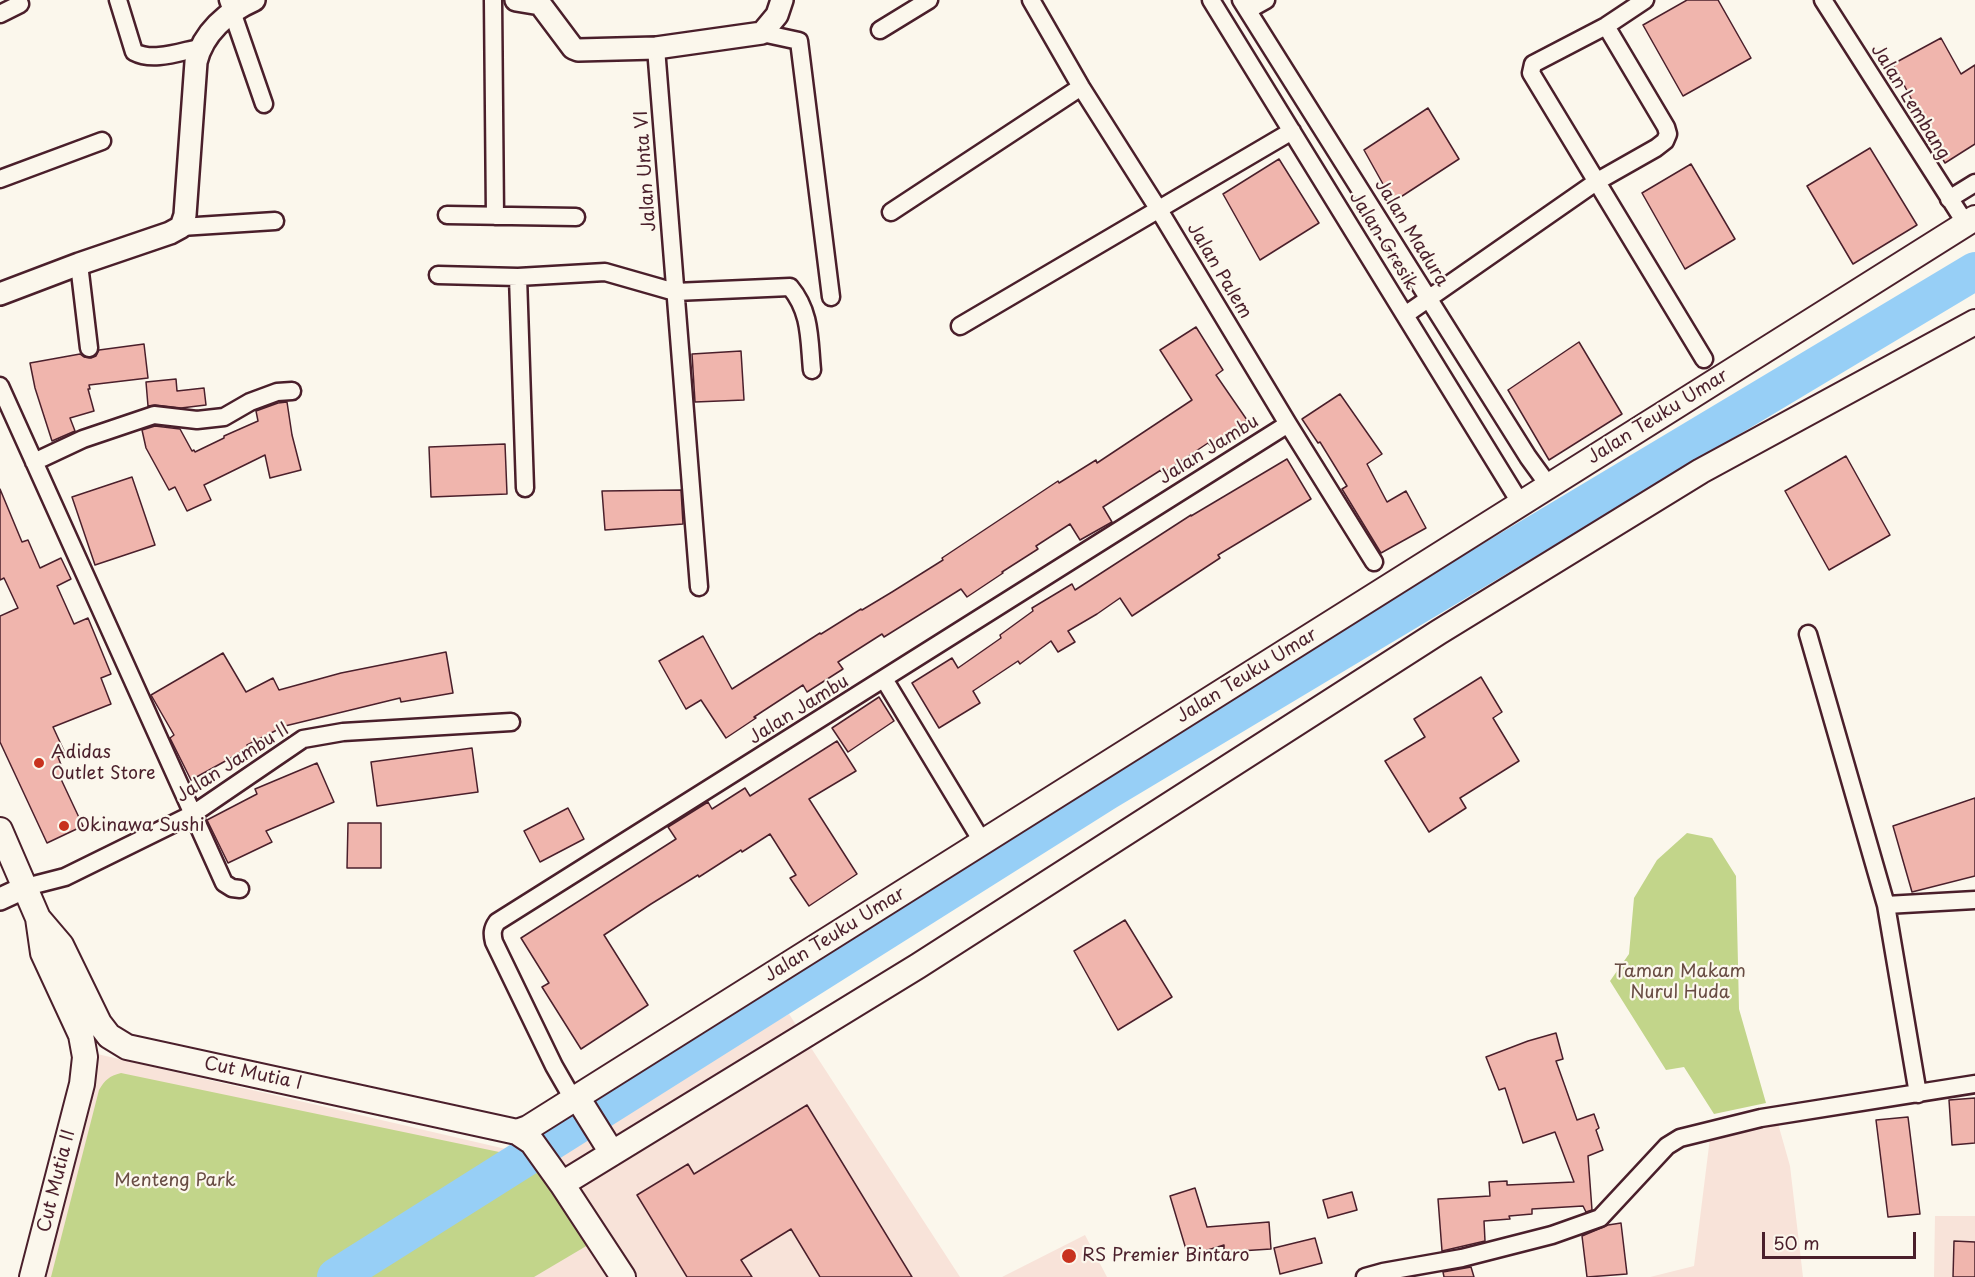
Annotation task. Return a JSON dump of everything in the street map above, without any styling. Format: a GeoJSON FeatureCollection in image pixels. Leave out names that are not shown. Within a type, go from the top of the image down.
{"type":"FeatureCollection","features":[{"type":"Feature","properties":{"kind":"main road","name":"Jalan Teuku Umar"},"geometry":{"type":"LineString","coordinates":[[524,1137],[528,1128],[579,1103],[983,843],[1970,221]]}},
{"type":"Feature","properties":{"kind":"main road"},"geometry":{"type":"LineString","coordinates":[[557,1177],[918,966],[1439,632],[1681,484],[1975,322]]}},
{"type":"Feature","properties":{"kind":"main road"},"geometry":{"type":"LineString","coordinates":[[0,830],[38,918]]}},
{"type":"Feature","properties":{"kind":"main road","name":"Cut Mutia I"},"geometry":{"type":"LineString","coordinates":[[38,918],[61,945],[99,1023],[109,1036],[127,1047],[524,1137]]}},
{"type":"Feature","properties":{"kind":"main road","name":"Cut Mutia II"},"geometry":{"type":"LineString","coordinates":[[32,1277],[82,1084],[84,1047],[81,1035],[43,953],[38,918]]}},
{"type":"Feature","properties":{"kind":"main road","name":"Cut Mutia II"},"geometry":{"type":"LineString","coordinates":[[82,1084],[91,1068],[100,1059],[127,1047]]}},
{"type":"Feature","properties":{"kind":"main road"},"geometry":{"type":"LineString","coordinates":[[579,1103],[607,1146]]}},
{"type":"Feature","properties":{"kind":"main road"},"geometry":{"type":"LineString","coordinates":[[524,1137],[557,1177],[623,1277]]}},
{"type":"Feature","properties":{"kind":"street"},"geometry":{"type":"LineString","coordinates":[[118,0],[134,52],[142,56],[157,56],[199,48]]}},
{"type":"Feature","properties":{"kind":"street"},"geometry":{"type":"LineString","coordinates":[[181,227],[185,215],[196,62],[199,48],[207,34],[231,6],[254,0]]}},
{"type":"Feature","properties":{"kind":"street"},"geometry":{"type":"LineString","coordinates":[[493,0],[495,216]]}},
{"type":"Feature","properties":{"kind":"street"},"geometry":{"type":"LineString","coordinates":[[516,0],[541,2],[573,48],[578,50],[656,48],[762,33],[799,41],[831,297]]}},
{"type":"Feature","properties":{"kind":"street"},"geometry":{"type":"LineString","coordinates":[[762,33],[777,15],[782,0]]}},
{"type":"Feature","properties":{"kind":"street"},"geometry":{"type":"LineString","coordinates":[[880,30],[929,0]]}},
{"type":"Feature","properties":{"kind":"street","name":"Jalan Palem"},"geometry":{"type":"LineString","coordinates":[[1031,0],[1081,87],[1159,210],[1374,562]]}},
{"type":"Feature","properties":{"kind":"street","name":"Jalan Gresik"},"geometry":{"type":"LineString","coordinates":[[1211,0],[1521,504]]}},
{"type":"Feature","properties":{"kind":"street"},"geometry":{"type":"LineString","coordinates":[[1244,5],[1266,0]]}},
{"type":"Feature","properties":{"kind":"street"},"geometry":{"type":"LineString","coordinates":[[1645,0],[1606,26],[1533,64],[1531,70],[1704,360]]}},
{"type":"Feature","properties":{"kind":"street","name":"Jalan Lembang"},"geometry":{"type":"LineString","coordinates":[[1823,0],[1949,199],[1970,221]]}},
{"type":"Feature","properties":{"kind":"street"},"geometry":{"type":"LineString","coordinates":[[0,14],[20,4]]}},
{"type":"Feature","properties":{"kind":"street","name":"Jalan Madura"},"geometry":{"type":"LineString","coordinates":[[1244,5],[1528,457],[1549,486]]}},
{"type":"Feature","properties":{"kind":"street"},"geometry":{"type":"LineString","coordinates":[[231,6],[264,104]]}},
{"type":"Feature","properties":{"kind":"street"},"geometry":{"type":"LineString","coordinates":[[1405,315],[1596,182],[1665,141],[1668,134],[1666,127],[1606,26]]}},
{"type":"Feature","properties":{"kind":"street","name":"Jalan Unta VI"},"geometry":{"type":"LineString","coordinates":[[656,48],[699,587]]}},
{"type":"Feature","properties":{"kind":"street"},"geometry":{"type":"LineString","coordinates":[[891,212],[1081,87]]}},
{"type":"Feature","properties":{"kind":"street"},"geometry":{"type":"LineString","coordinates":[[960,326],[1292,131]]}},
{"type":"Feature","properties":{"kind":"street"},"geometry":{"type":"LineString","coordinates":[[0,179],[102,141]]}},
{"type":"Feature","properties":{"kind":"street"},"geometry":{"type":"LineString","coordinates":[[1949,199],[1975,183]]}},
{"type":"Feature","properties":{"kind":"street"},"geometry":{"type":"LineString","coordinates":[[447,215],[576,217]]}},
{"type":"Feature","properties":{"kind":"street"},"geometry":{"type":"LineString","coordinates":[[0,294],[170,233],[181,227],[275,221]]}},
{"type":"Feature","properties":{"kind":"street"},"geometry":{"type":"LineString","coordinates":[[79,264],[89,348]]}},
{"type":"Feature","properties":{"kind":"street"},"geometry":{"type":"LineString","coordinates":[[438,275],[518,277],[605,272],[675,292],[790,286],[800,298],[807,319],[812,370]]}},
{"type":"Feature","properties":{"kind":"street"},"geometry":{"type":"LineString","coordinates":[[518,277],[525,488]]}},
{"type":"Feature","properties":{"kind":"street"},"geometry":{"type":"LineString","coordinates":[[0,386],[224,883],[232,888],[240,889]]}},
{"type":"Feature","properties":{"kind":"street"},"geometry":{"type":"LineString","coordinates":[[33,462],[83,439],[154,415],[197,420],[224,417],[250,402],[277,392],[292,391]]}},
{"type":"Feature","properties":{"kind":"street","name":"Jalan Jambu"},"geometry":{"type":"LineString","coordinates":[[579,1103],[554,1066],[494,942],[492,934],[494,926],[1288,423]]}},
{"type":"Feature","properties":{"kind":"street"},"geometry":{"type":"LineString","coordinates":[[1808,634],[1886,905],[1918,1094]]}},
{"type":"Feature","properties":{"kind":"street"},"geometry":{"type":"LineString","coordinates":[[884,678],[983,843]]}},
{"type":"Feature","properties":{"kind":"street","name":"Jalan Jambu II"},"geometry":{"type":"LineString","coordinates":[[26,887],[65,877],[193,814],[303,739],[343,732],[511,722]]}},
{"type":"Feature","properties":{"kind":"street"},"geometry":{"type":"LineString","coordinates":[[0,899],[26,887]]}},
{"type":"Feature","properties":{"kind":"street"},"geometry":{"type":"LineString","coordinates":[[1886,905],[1975,900]]}},
{"type":"Feature","properties":{"kind":"street"},"geometry":{"type":"LineString","coordinates":[[1365,1277],[1462,1258],[1552,1235],[1600,1218],[1667,1146],[1680,1138],[1761,1118],[1975,1084]]}},
{"type":"Feature","properties":{"kind":"shaded area"},"geometry":{"type":"Polygon","coordinates":[[[789,1014],[960,1277],[42,1277],[93,1053],[536,1156],[789,1014]]]}},
{"type":"Feature","properties":{"kind":"shaded area"},"geometry":{"type":"Polygon","coordinates":[[[1777,1120],[1790,1166],[1803,1277],[1650,1277],[1694,1266],[1710,1138],[1777,1120]]]}},
{"type":"Feature","properties":{"kind":"shaded area"},"geometry":{"type":"Polygon","coordinates":[[[1935,1216],[1975,1216],[1975,1277],[1934,1277],[1935,1216]]]}},
{"type":"Feature","properties":{"kind":"shaded area","name":"RS Premier Bintaro"},"geometry":{"type":"Polygon","coordinates":[[[1085,1235],[1107,1277],[1002,1277],[1085,1235]]]}},
{"type":"Feature","properties":{"kind":"green space","name":"Taman Makam Nurul Huda"},"geometry":{"type":"Polygon","coordinates":[[[1687,833],[1712,838],[1736,876],[1739,1009],[1766,1103],[1714,1114],[1684,1067],[1666,1070],[1610,981],[1629,954],[1634,898],[1657,860],[1687,833]]]}},
{"type":"Feature","properties":{"kind":"green space","name":"Menteng Park"},"geometry":{"type":"Polygon","coordinates":[[[121,1073],[528,1158],[588,1245],[534,1277],[51,1277],[99,1090],[108,1079],[121,1073]]]}},
{"type":"Feature","properties":{"kind":"building"},"geometry":{"type":"Polygon","coordinates":[[[1687,0],[1718,0],[1751,58],[1683,96],[1643,25],[1687,0]]]}},
{"type":"Feature","properties":{"kind":"building"},"geometry":{"type":"Polygon","coordinates":[[[1941,38],[1961,74],[1975,65],[1975,144],[1945,163],[1911,106],[1914,104],[1893,64],[1941,38]]]}},
{"type":"Feature","properties":{"kind":"building"},"geometry":{"type":"Polygon","coordinates":[[[1428,108],[1459,159],[1393,202],[1364,150],[1428,108]]]}},
{"type":"Feature","properties":{"kind":"building"},"geometry":{"type":"Polygon","coordinates":[[[1870,148],[1917,225],[1853,264],[1807,186],[1870,148]]]}},
{"type":"Feature","properties":{"kind":"building"},"geometry":{"type":"Polygon","coordinates":[[[1279,159],[1319,223],[1260,260],[1223,194],[1279,159]]]}},
{"type":"Feature","properties":{"kind":"building"},"geometry":{"type":"Polygon","coordinates":[[[1691,164],[1735,239],[1685,269],[1642,193],[1691,164]]]}},
{"type":"Feature","properties":{"kind":"building"},"geometry":{"type":"Polygon","coordinates":[[[1196,327],[1223,370],[1216,375],[1247,420],[1211,446],[1208,443],[1163,473],[1161,470],[1103,507],[1112,522],[1080,540],[1070,524],[1036,546],[1038,549],[967,597],[961,589],[884,637],[882,634],[838,662],[843,669],[807,692],[803,685],[726,738],[701,700],[686,709],[659,661],[703,636],[732,689],[820,633],[943,560],[942,558],[1058,481],[1059,483],[1096,460],[1097,463],[1192,400],[1160,350],[1196,327]]]}},
{"type":"Feature","properties":{"kind":"building"},"geometry":{"type":"Polygon","coordinates":[[[1579,342],[1622,414],[1549,460],[1508,390],[1579,342]]]}},
{"type":"Feature","properties":{"kind":"building"},"geometry":{"type":"Polygon","coordinates":[[[144,344],[148,378],[89,385],[94,411],[70,418],[75,431],[52,441],[35,388],[30,363],[80,354],[91,358],[96,356],[99,350],[144,344]]]}},
{"type":"Feature","properties":{"kind":"building"},"geometry":{"type":"Polygon","coordinates":[[[741,351],[744,400],[695,402],[692,354],[741,351]]]}},
{"type":"Feature","properties":{"kind":"building"},"geometry":{"type":"Polygon","coordinates":[[[176,379],[177,391],[204,388],[206,405],[181,408],[148,406],[146,382],[176,379]]]}},
{"type":"Feature","properties":{"kind":"building"},"geometry":{"type":"Polygon","coordinates":[[[1340,394],[1382,454],[1367,464],[1387,502],[1406,491],[1426,528],[1381,553],[1342,489],[1347,486],[1320,442],[1318,443],[1302,419],[1340,394]]]}},
{"type":"Feature","properties":{"kind":"building"},"geometry":{"type":"Polygon","coordinates":[[[287,402],[301,470],[270,478],[265,455],[204,485],[211,500],[187,511],[175,487],[169,490],[146,448],[142,430],[155,426],[180,429],[192,451],[195,452],[258,421],[256,411],[287,402]]]}},
{"type":"Feature","properties":{"kind":"building"},"geometry":{"type":"Polygon","coordinates":[[[505,444],[507,494],[431,497],[429,447],[505,444]]]}},
{"type":"Feature","properties":{"kind":"building"},"geometry":{"type":"Polygon","coordinates":[[[1846,456],[1890,535],[1829,570],[1785,491],[1846,456]]]}},
{"type":"Feature","properties":{"kind":"building"},"geometry":{"type":"Polygon","coordinates":[[[1287,459],[1311,499],[1218,555],[1220,558],[1132,616],[1120,598],[1068,631],[1075,642],[1058,652],[1051,641],[1020,664],[1018,661],[973,691],[980,703],[939,728],[912,683],[952,658],[958,668],[1001,638],[1000,635],[1033,611],[1032,608],[1072,584],[1075,590],[1191,515],[1287,459]]]}},
{"type":"Feature","properties":{"kind":"building"},"geometry":{"type":"Polygon","coordinates":[[[132,477],[155,545],[95,565],[72,497],[132,477]]]}},
{"type":"Feature","properties":{"kind":"building"},"geometry":{"type":"Polygon","coordinates":[[[0,489],[22,542],[28,540],[40,568],[61,558],[71,579],[57,586],[74,624],[88,618],[111,674],[101,678],[111,704],[53,727],[65,753],[58,757],[65,775],[60,777],[83,826],[47,843],[0,742],[0,616],[18,608],[4,578],[0,580],[0,489]]]}},
{"type":"Feature","properties":{"kind":"building"},"geometry":{"type":"Polygon","coordinates":[[[681,490],[683,524],[605,530],[602,491],[681,490]]]}},
{"type":"Feature","properties":{"kind":"building"},"geometry":{"type":"Polygon","coordinates":[[[446,652],[453,693],[401,702],[400,698],[285,726],[247,745],[249,748],[191,780],[170,738],[174,735],[151,695],[223,653],[246,692],[273,678],[279,690],[341,673],[446,652]]]}},
{"type":"Feature","properties":{"kind":"building"},"geometry":{"type":"Polygon","coordinates":[[[1481,677],[1502,712],[1493,718],[1519,761],[1460,798],[1466,808],[1429,832],[1385,761],[1425,737],[1414,719],[1481,677]]]}},
{"type":"Feature","properties":{"kind":"building"},"geometry":{"type":"Polygon","coordinates":[[[879,697],[894,721],[848,752],[832,728],[879,697]]]}},
{"type":"Feature","properties":{"kind":"building"},"geometry":{"type":"Polygon","coordinates":[[[837,741],[856,771],[809,799],[857,874],[809,906],[790,878],[796,875],[770,834],[651,904],[604,935],[648,1005],[581,1049],[542,987],[549,983],[521,938],[676,839],[668,827],[708,802],[712,809],[745,788],[750,796],[837,741]]]}},
{"type":"Feature","properties":{"kind":"building"},"geometry":{"type":"Polygon","coordinates":[[[472,748],[478,792],[377,806],[371,762],[472,748]]]}},
{"type":"Feature","properties":{"kind":"building"},"geometry":{"type":"Polygon","coordinates":[[[317,763],[334,802],[266,831],[272,842],[228,863],[207,820],[257,794],[255,789],[317,763]]]}},
{"type":"Feature","properties":{"kind":"building"},"geometry":{"type":"Polygon","coordinates":[[[1975,798],[1975,876],[1912,892],[1893,826],[1975,798]]]}},
{"type":"Feature","properties":{"kind":"building"},"geometry":{"type":"Polygon","coordinates":[[[568,808],[584,839],[540,862],[524,831],[568,808]]]}},
{"type":"Feature","properties":{"kind":"building"},"geometry":{"type":"Polygon","coordinates":[[[348,823],[381,823],[381,868],[347,868],[348,823]]]}},
{"type":"Feature","properties":{"kind":"building"},"geometry":{"type":"Polygon","coordinates":[[[1125,920],[1172,997],[1118,1030],[1074,951],[1125,920]]]}},
{"type":"Feature","properties":{"kind":"building"},"geometry":{"type":"Polygon","coordinates":[[[1556,1033],[1563,1059],[1556,1061],[1577,1120],[1594,1114],[1599,1128],[1596,1130],[1603,1150],[1588,1156],[1592,1210],[1586,1212],[1583,1206],[1532,1209],[1532,1214],[1484,1221],[1485,1241],[1442,1251],[1438,1199],[1490,1196],[1489,1182],[1507,1181],[1507,1185],[1574,1182],[1555,1132],[1523,1143],[1505,1088],[1499,1090],[1486,1057],[1556,1033]]]}},
{"type":"Feature","properties":{"kind":"building"},"geometry":{"type":"Polygon","coordinates":[[[1975,1098],[1975,1143],[1952,1145],[1949,1100],[1975,1098]]]}},
{"type":"Feature","properties":{"kind":"building"},"geometry":{"type":"Polygon","coordinates":[[[807,1105],[912,1277],[820,1277],[791,1229],[741,1260],[752,1277],[687,1277],[637,1195],[688,1164],[694,1174],[807,1105]]]}},
{"type":"Feature","properties":{"kind":"building"},"geometry":{"type":"Polygon","coordinates":[[[1908,1117],[1920,1214],[1888,1217],[1876,1120],[1908,1117]]]}},
{"type":"Feature","properties":{"kind":"building"},"geometry":{"type":"Polygon","coordinates":[[[1195,1188],[1207,1227],[1269,1222],[1271,1249],[1224,1252],[1224,1245],[1188,1256],[1170,1196],[1195,1188]]]}},
{"type":"Feature","properties":{"kind":"building"},"geometry":{"type":"Polygon","coordinates":[[[1352,1192],[1357,1210],[1328,1218],[1323,1200],[1352,1192]]]}},
{"type":"Feature","properties":{"kind":"building"},"geometry":{"type":"Polygon","coordinates":[[[1621,1223],[1627,1274],[1587,1277],[1582,1236],[1608,1225],[1621,1223]]]}},
{"type":"Feature","properties":{"kind":"building"},"geometry":{"type":"Polygon","coordinates":[[[1315,1238],[1322,1263],[1280,1274],[1274,1248],[1315,1238]]]}},
{"type":"Feature","properties":{"kind":"building"},"geometry":{"type":"Polygon","coordinates":[[[1954,1241],[1975,1242],[1975,1277],[1953,1277],[1954,1241]]]}},
{"type":"Feature","properties":{"kind":"building"},"geometry":{"type":"Polygon","coordinates":[[[1471,1267],[1474,1277],[1444,1277],[1443,1272],[1471,1267]]]}},
{"type":"Feature","properties":{"kind":"waterway"},"geometry":{"type":"LineString","coordinates":[[336,1277],[1107,791],[1975,271]]}},
{"type":"Feature","properties":{"kind":"place","name":"Adidas Outlet Store"},"geometry":{"type":"Point","coordinates":[39,763]}},
{"type":"Feature","properties":{"kind":"place","name":"Okinawa Sushi"},"geometry":{"type":"Point","coordinates":[64,826]}},
{"type":"Feature","properties":{"kind":"place","name":"RS Premier Bintaro"},"geometry":{"type":"Point","coordinates":[1069,1256]}}]}
